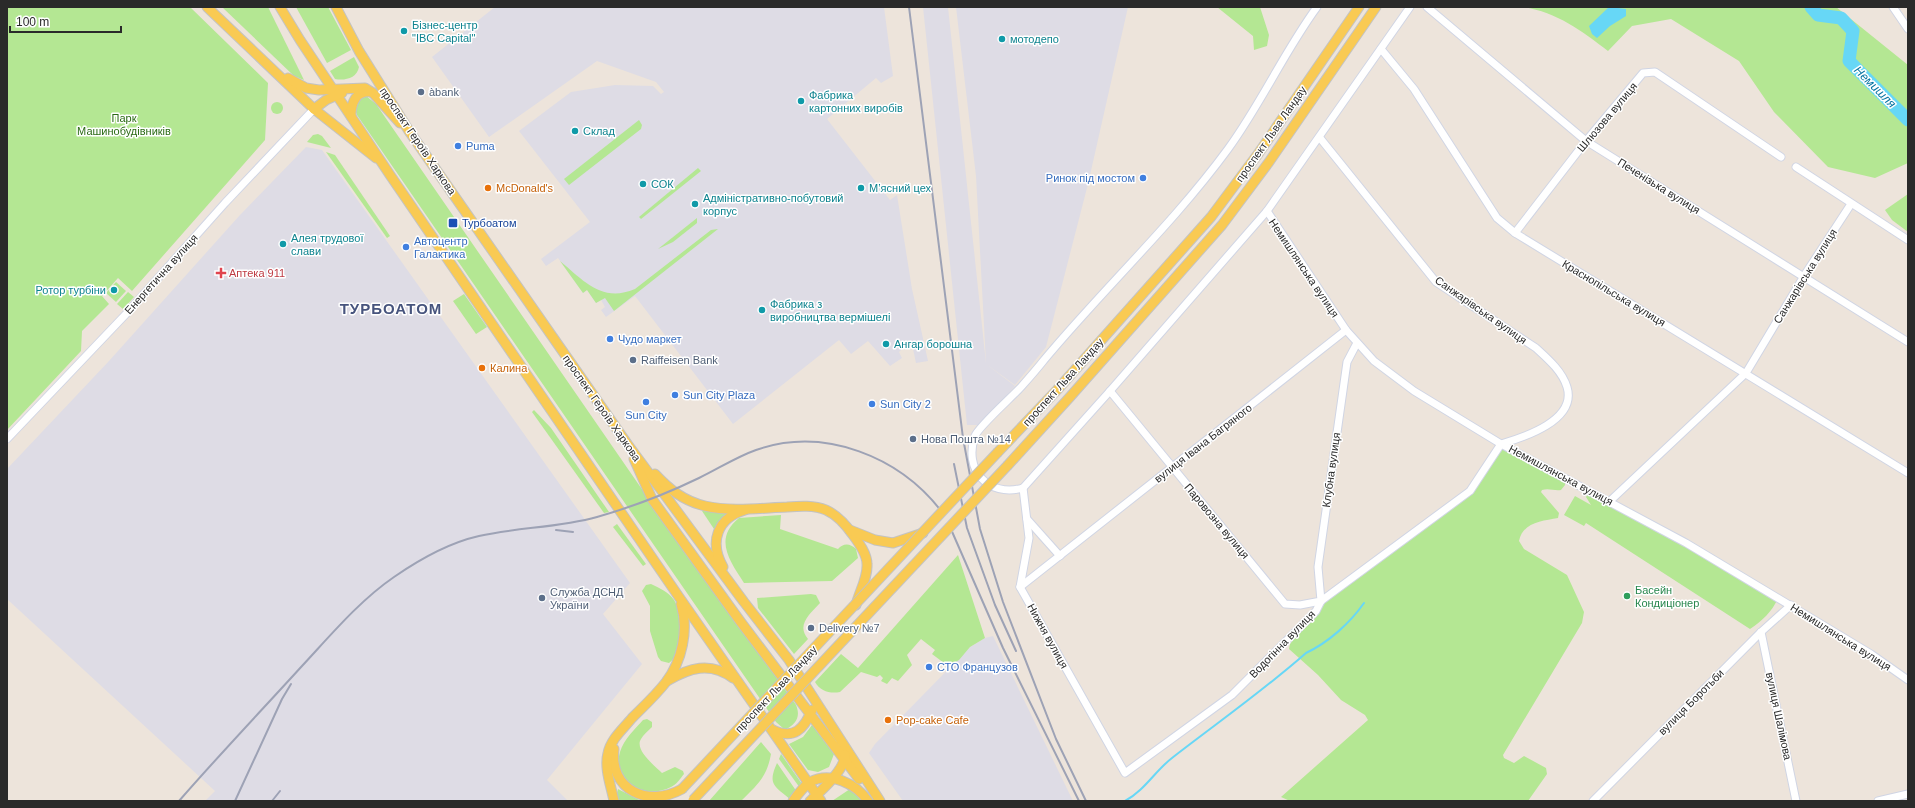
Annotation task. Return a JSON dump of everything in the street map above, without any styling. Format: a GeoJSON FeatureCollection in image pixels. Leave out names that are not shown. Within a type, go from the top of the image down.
{"type":"FeatureCollection","features":[{"type":"Feature","properties":{"kind":"main road"},"geometry":{"type":"LineString","coordinates":[[207,7],[271,66],[314,109],[383,164]]}},
{"type":"Feature","properties":{"kind":"main road"},"geometry":{"type":"LineString","coordinates":[[280,7],[383,164],[738,683],[773,730],[816,797]]}},
{"type":"Feature","properties":{"kind":"main road","name":"проспект Героїв Харкова"},"geometry":{"type":"LineString","coordinates":[[336,7],[359,51],[409,131],[628,445],[744,602],[789,660],[843,744]]}},
{"type":"Feature","properties":{"kind":"main road","name":"проспект Льва Ландау"},"geometry":{"type":"LineString","coordinates":[[671,801],[1057,390],[1211,217],[1258,154],[1358,7]]}},
{"type":"Feature","properties":{"kind":"main road","name":"проспект Льва Ландау"},"geometry":{"type":"LineString","coordinates":[[693,801],[1069,398],[1222,225],[1269,162],[1376,7]]}},
{"type":"Feature","properties":{"kind":"main road"},"geometry":{"type":"LineString","coordinates":[[271,66],[302,86],[319,90],[335,92],[353,88],[365,88],[373,93],[388,111],[409,131]]}},
{"type":"Feature","properties":{"kind":"main road"},"geometry":{"type":"LineString","coordinates":[[314,109],[335,92]]}},
{"type":"Feature","properties":{"kind":"main road"},"geometry":{"type":"LineString","coordinates":[[351,116],[351,105],[355,98],[364,92],[373,93]]}},
{"type":"Feature","properties":{"kind":"main road"},"geometry":{"type":"LineString","coordinates":[[628,445],[666,486],[685,499],[711,507],[815,507],[832,514],[849,529],[864,552],[867,564],[856,605]]}},
{"type":"Feature","properties":{"kind":"main road"},"geometry":{"type":"LineString","coordinates":[[628,445],[652,499],[874,801]]}},
{"type":"Feature","properties":{"kind":"main road"},"geometry":{"type":"LineString","coordinates":[[744,602],[719,560],[716,546],[720,529],[727,519],[736,513],[753,508]]}},
{"type":"Feature","properties":{"kind":"main road"},"geometry":{"type":"LineString","coordinates":[[849,529],[875,540],[893,543],[923,533]]}},
{"type":"Feature","properties":{"kind":"main road"},"geometry":{"type":"LineString","coordinates":[[614,801],[607,768],[607,758],[611,745],[619,733],[666,682],[678,658],[683,638],[684,615],[679,597]]}},
{"type":"Feature","properties":{"kind":"main road"},"geometry":{"type":"LineString","coordinates":[[666,682],[685,671],[702,667],[720,670],[738,683]]}},
{"type":"Feature","properties":{"kind":"main road"},"geometry":{"type":"LineString","coordinates":[[773,730],[784,734],[791,734],[798,731],[810,715],[813,704],[809,690]]}},
{"type":"Feature","properties":{"kind":"main road"},"geometry":{"type":"LineString","coordinates":[[801,703],[805,716],[803,724]]}},
{"type":"Feature","properties":{"kind":"main road"},"geometry":{"type":"LineString","coordinates":[[619,733],[614,745],[614,766],[616,775],[625,788],[638,794],[653,797],[672,794],[682,789]]}},
{"type":"Feature","properties":{"kind":"main road"},"geometry":{"type":"LineString","coordinates":[[807,801],[816,797],[843,758],[843,744]]}},
{"type":"Feature","properties":{"kind":"main road"},"geometry":{"type":"LineString","coordinates":[[843,744],[880,801]]}},
{"type":"Feature","properties":{"kind":"main road"},"geometry":{"type":"LineString","coordinates":[[794,801],[809,784],[818,779],[830,778],[856,788],[868,801]]}},
{"type":"Feature","properties":{"kind":"street"},"geometry":{"type":"LineString","coordinates":[[1317,7],[1228,149],[1186,202],[1073,325],[1022,386],[976,434],[973,443],[972,459],[976,470],[983,480],[997,489],[1011,490],[1023,488],[1267,211],[1320,138],[1410,7]]}},
{"type":"Feature","properties":{"kind":"street","name":"Печенізька вулиця"},"geometry":{"type":"LineString","coordinates":[[1427,7],[1586,141],[1908,342]]}},
{"type":"Feature","properties":{"kind":"street"},"geometry":{"type":"LineString","coordinates":[[1893,7],[1908,29]]}},
{"type":"Feature","properties":{"kind":"street","name":"Краснопільська вулиця"},"geometry":{"type":"LineString","coordinates":[[1381,49],[1414,89],[1497,218],[1515,233],[1908,473]]}},
{"type":"Feature","properties":{"kind":"street","name":"Шлюзова вулиця"},"geometry":{"type":"LineString","coordinates":[[1515,233],[1586,141],[1643,73],[1655,72],[1781,157]]}},
{"type":"Feature","properties":{"kind":"street","name":"Енергетична вулиця"},"geometry":{"type":"LineString","coordinates":[[7,439],[126,314],[225,203],[314,109]]}},
{"type":"Feature","properties":{"kind":"street","name":"Санжарівська вулиця"},"geometry":{"type":"LineString","coordinates":[[1320,138],[1436,282],[1536,348],[1559,372],[1566,386],[1568,397],[1567,405],[1562,413],[1543,428],[1526,437],[1501,444]]}},
{"type":"Feature","properties":{"kind":"street"},"geometry":{"type":"LineString","coordinates":[[1796,167],[1908,240]]}},
{"type":"Feature","properties":{"kind":"street","name":"Санжарівська вулиця"},"geometry":{"type":"LineString","coordinates":[[1610,501],[1746,373],[1804,276],[1851,204]]}},
{"type":"Feature","properties":{"kind":"street","name":"Немишлянська вулиця"},"geometry":{"type":"LineString","coordinates":[[1267,211],[1346,330],[1374,361],[1414,391],[1501,444],[1686,543],[1871,654],[1908,680]]}},
{"type":"Feature","properties":{"kind":"street","name":"вулиця Івана Багряного"},"geometry":{"type":"LineString","coordinates":[[1020,587],[1346,330]]}},
{"type":"Feature","properties":{"kind":"street","name":"Клубна вулиця"},"geometry":{"type":"LineString","coordinates":[[1321,601],[1318,567],[1319,559],[1347,362],[1357,343]]}},
{"type":"Feature","properties":{"kind":"street","name":"Паровозна вулиця"},"geometry":{"type":"LineString","coordinates":[[1110,391],[1285,604],[1300,605],[1321,601]]}},
{"type":"Feature","properties":{"kind":"street","name":"Водогінна вулиця"},"geometry":{"type":"LineString","coordinates":[[1125,773],[1232,695],[1316,611],[1321,601],[1470,491],[1501,444]]}},
{"type":"Feature","properties":{"kind":"street"},"geometry":{"type":"LineString","coordinates":[[1020,587],[1029,538],[1023,488]]}},
{"type":"Feature","properties":{"kind":"street"},"geometry":{"type":"LineString","coordinates":[[1027,519],[1060,556]]}},
{"type":"Feature","properties":{"kind":"street","name":"Нижня вулиця"},"geometry":{"type":"LineString","coordinates":[[1020,587],[1125,773]]}},
{"type":"Feature","properties":{"kind":"street","name":"вулиця Боротьби"},"geometry":{"type":"LineString","coordinates":[[1593,801],[1761,632],[1791,605]]}},
{"type":"Feature","properties":{"kind":"street","name":"вулиця Шалімова"},"geometry":{"type":"LineString","coordinates":[[1761,632],[1796,801]]}},
{"type":"Feature","properties":{"kind":"street"},"geometry":{"type":"LineString","coordinates":[[1878,801],[1908,794]]}},
{"type":"Feature","properties":{"kind":"shaded area"},"geometry":{"type":"Polygon","coordinates":[[[495,7],[884,7],[893,76],[881,83],[876,78],[827,119],[890,200],[897,195],[912,289],[928,361],[916,363],[912,344],[903,348],[899,352],[902,358],[890,366],[868,341],[851,354],[839,340],[733,424],[635,296],[606,317],[601,310],[605,307],[601,300],[596,303],[587,290],[583,293],[558,258],[546,266],[541,259],[590,222],[519,131],[571,92],[615,85],[653,86],[661,94],[664,92],[656,82],[597,61],[489,137],[432,57],[495,7]]]}},
{"type":"Feature","properties":{"kind":"shaded area"},"geometry":{"type":"Polygon","coordinates":[[[923,7],[948,7],[986,363],[976,176],[956,7],[1128,7],[1088,184],[1046,347],[1015,385],[986,364],[1015,386],[980,425],[967,425],[923,7]]]}},
{"type":"Feature","properties":{"kind":"shaded area","name":"Турбоатом"},"geometry":{"type":"Polygon","coordinates":[[[306,147],[322,150],[630,583],[603,614],[642,664],[547,780],[568,801],[205,801],[215,791],[7,599],[7,469],[109,361],[240,215],[306,147]]]}},
{"type":"Feature","properties":{"kind":"shaded area"},"geometry":{"type":"Polygon","coordinates":[[[993,636],[1073,801],[903,801],[869,753],[875,744],[970,647],[985,638],[993,636]]]}},
{"type":"Feature","properties":{"kind":"green space","name":"Парк Машинобудівників"},"geometry":{"type":"Polygon","coordinates":[[[7,7],[190,7],[268,83],[265,140],[132,291],[118,278],[102,296],[109,304],[82,331],[81,351],[7,430],[7,7]]]}},
{"type":"Feature","properties":{"kind":"green space"},"geometry":{"type":"Polygon","coordinates":[[[222,7],[268,7],[304,80],[294,76],[222,7]]]}},
{"type":"Feature","properties":{"kind":"green space"},"geometry":{"type":"Polygon","coordinates":[[[296,7],[328,7],[351,50],[327,63],[296,7]]]}},
{"type":"Feature","properties":{"kind":"green space"},"geometry":{"type":"Polygon","coordinates":[[[1217,7],[1260,7],[1269,35],[1267,46],[1254,50],[1253,36],[1217,7]]]}},
{"type":"Feature","properties":{"kind":"green space"},"geometry":{"type":"Polygon","coordinates":[[[1522,7],[1836,7],[1908,65],[1908,163],[1875,178],[1828,167],[1774,112],[1739,61],[1671,19],[1632,26],[1608,51],[1578,29],[1557,17],[1534,9],[1522,7]]]}},
{"type":"Feature","properties":{"kind":"green space"},"geometry":{"type":"Polygon","coordinates":[[[354,57],[359,67],[356,74],[343,80],[335,79],[330,71],[354,57]]]}},
{"type":"Feature","properties":{"kind":"green space"},"geometry":{"type":"Polygon","coordinates":[[[365,95],[376,104],[648,498],[796,705],[798,717],[795,723],[789,728],[785,730],[776,722],[357,115],[355,109],[357,100],[365,95]]]}},
{"type":"Feature","properties":{"kind":"green space"},"geometry":{"type":"Polygon","coordinates":[[[277,102],[281,104],[283,108],[281,112],[277,114],[273,112],[271,108],[273,104],[277,102]]]}},
{"type":"Feature","properties":{"kind":"green space"},"geometry":{"type":"Polygon","coordinates":[[[639,120],[642,125],[641,129],[569,185],[564,179],[639,120]]]}},
{"type":"Feature","properties":{"kind":"green space"},"geometry":{"type":"Polygon","coordinates":[[[318,134],[322,136],[331,148],[307,142],[313,135],[318,134]]]}},
{"type":"Feature","properties":{"kind":"green space"},"geometry":{"type":"Polygon","coordinates":[[[326,152],[335,155],[390,236],[387,238],[326,152]]]}},
{"type":"Feature","properties":{"kind":"green space"},"geometry":{"type":"Polygon","coordinates":[[[698,168],[701,171],[641,219],[639,217],[698,168]]]}},
{"type":"Feature","properties":{"kind":"green space"},"geometry":{"type":"Polygon","coordinates":[[[1908,194],[1908,232],[1892,220],[1885,210],[1908,194]]]}},
{"type":"Feature","properties":{"kind":"green space"},"geometry":{"type":"Polygon","coordinates":[[[697,218],[697,223],[673,242],[658,249],[697,218]]]}},
{"type":"Feature","properties":{"kind":"green space"},"geometry":{"type":"Polygon","coordinates":[[[718,229],[614,311],[605,298],[596,303],[587,290],[583,293],[560,261],[594,288],[603,292],[623,293],[635,289],[711,230],[718,229]]]}},
{"type":"Feature","properties":{"kind":"green space"},"geometry":{"type":"Polygon","coordinates":[[[116,282],[126,291],[116,302],[106,293],[116,282]]]}},
{"type":"Feature","properties":{"kind":"green space"},"geometry":{"type":"Polygon","coordinates":[[[128,292],[134,297],[123,309],[117,304],[128,292]]]}},
{"type":"Feature","properties":{"kind":"green space"},"geometry":{"type":"Polygon","coordinates":[[[464,294],[487,327],[476,334],[453,301],[464,294]]]}},
{"type":"Feature","properties":{"kind":"green space"},"geometry":{"type":"Polygon","coordinates":[[[534,410],[551,428],[609,512],[604,513],[532,412],[534,410]]]}},
{"type":"Feature","properties":{"kind":"green space"},"geometry":{"type":"Polygon","coordinates":[[[1501,444],[1564,477],[1565,485],[1561,490],[1545,489],[1541,492],[1559,513],[1558,518],[1529,526],[1521,535],[1519,541],[1524,549],[1567,575],[1584,612],[1582,623],[1503,755],[1504,758],[1514,763],[1524,756],[1546,768],[1547,774],[1528,801],[1290,801],[1281,797],[1368,720],[1365,715],[1341,700],[1318,675],[1289,649],[1290,644],[1316,611],[1321,601],[1470,491],[1501,444]]]}},
{"type":"Feature","properties":{"kind":"green space"},"geometry":{"type":"Polygon","coordinates":[[[1590,490],[1778,598],[1773,608],[1763,619],[1750,629],[1586,523],[1584,526],[1564,515],[1575,496],[1591,505],[1586,497],[1590,490]]]}},
{"type":"Feature","properties":{"kind":"green space"},"geometry":{"type":"Polygon","coordinates":[[[702,511],[728,512],[728,515],[716,532],[702,511]]]}},
{"type":"Feature","properties":{"kind":"green space"},"geometry":{"type":"Polygon","coordinates":[[[781,515],[780,529],[838,549],[844,545],[849,545],[856,549],[858,558],[832,581],[744,583],[726,550],[725,542],[731,526],[739,518],[781,515]]]}},
{"type":"Feature","properties":{"kind":"green space"},"geometry":{"type":"Polygon","coordinates":[[[617,524],[646,564],[643,566],[613,527],[617,524]]]}},
{"type":"Feature","properties":{"kind":"green space"},"geometry":{"type":"Polygon","coordinates":[[[958,555],[985,638],[970,647],[959,660],[948,666],[932,654],[935,650],[921,639],[907,655],[912,665],[898,681],[892,678],[887,684],[881,681],[883,678],[880,675],[877,677],[861,672],[840,692],[833,693],[822,690],[817,685],[815,682],[841,654],[858,668],[958,555]]]}},
{"type":"Feature","properties":{"kind":"green space"},"geometry":{"type":"Polygon","coordinates":[[[651,584],[664,590],[672,597],[679,614],[679,643],[674,658],[669,663],[661,661],[658,657],[650,631],[650,606],[642,591],[646,585],[651,584]]]}},
{"type":"Feature","properties":{"kind":"green space"},"geometry":{"type":"Polygon","coordinates":[[[811,594],[816,595],[820,603],[804,624],[803,629],[808,639],[794,654],[758,608],[757,598],[811,594]]]}},
{"type":"Feature","properties":{"kind":"green space"},"geometry":{"type":"Polygon","coordinates":[[[647,719],[652,722],[652,727],[644,734],[640,743],[640,748],[646,758],[662,773],[675,767],[683,771],[684,774],[673,786],[661,790],[642,790],[633,786],[626,780],[621,772],[619,763],[620,752],[624,743],[643,720],[647,719]]]}},
{"type":"Feature","properties":{"kind":"green space"},"geometry":{"type":"Polygon","coordinates":[[[812,725],[834,754],[829,767],[818,772],[808,770],[789,744],[803,737],[812,725]]]}},
{"type":"Feature","properties":{"kind":"green space"},"geometry":{"type":"Polygon","coordinates":[[[761,742],[771,754],[767,769],[756,785],[741,801],[709,801],[761,742]]]}},
{"type":"Feature","properties":{"kind":"green space"},"geometry":{"type":"Polygon","coordinates":[[[781,754],[802,784],[800,788],[779,759],[781,754]]]}},
{"type":"Feature","properties":{"kind":"green space"},"geometry":{"type":"Polygon","coordinates":[[[777,763],[797,792],[791,800],[774,784],[773,776],[777,763]]]}},
{"type":"Feature","properties":{"kind":"green space"},"geometry":{"type":"Polygon","coordinates":[[[618,789],[639,800],[655,801],[619,801],[617,793],[618,789]]]}},
{"type":"Feature","properties":{"kind":"green space"},"geometry":{"type":"Polygon","coordinates":[[[850,789],[864,801],[832,801],[850,789]]]}},
{"type":"Feature","properties":{"kind":"water"},"geometry":{"type":"Polygon","coordinates":[[[1609,7],[1626,9],[1626,16],[1610,26],[1597,38],[1592,34],[1589,26],[1609,7]]]}},
{"type":"Feature","properties":{"kind":"waterway","name":"Немишля"},"geometry":{"type":"LineString","coordinates":[[1811,7],[1818,15],[1841,18],[1853,31],[1849,61],[1908,120]]}},
{"type":"Feature","properties":{"kind":"waterway"},"geometry":{"type":"LineString","coordinates":[[1125,801],[1132,797],[1172,758],[1257,694],[1306,653],[1315,649],[1331,638],[1352,618],[1364,603]]}},
{"type":"Feature","properties":{"kind":"railway"},"geometry":{"type":"LineString","coordinates":[[909,7],[963,438],[980,529],[1003,602],[1056,739],[1086,801]]}},
{"type":"Feature","properties":{"kind":"railway"},"geometry":{"type":"LineString","coordinates":[[179,801],[345,619],[381,586],[404,570],[445,547],[468,539],[494,533],[582,521],[597,517],[674,489],[756,450],[782,444],[808,442],[834,445],[859,451],[883,462],[905,476],[925,493],[942,512]]}},
{"type":"Feature","properties":{"kind":"railway"},"geometry":{"type":"LineString","coordinates":[[954,464],[967,528],[995,605],[1016,651]]}},
{"type":"Feature","properties":{"kind":"railway"},"geometry":{"type":"LineString","coordinates":[[950,527],[1003,648],[1079,801]]}},
{"type":"Feature","properties":{"kind":"railway"},"geometry":{"type":"LineString","coordinates":[[556,530],[573,532]]}},
{"type":"Feature","properties":{"kind":"railway"},"geometry":{"type":"LineString","coordinates":[[235,801],[282,699],[291,684]]}},
{"type":"Feature","properties":{"kind":"railway"},"geometry":{"type":"LineString","coordinates":[[272,801],[280,791]]}},
{"type":"Feature","properties":{"kind":"place","name":"Бізнес-центр \"IBC Capital\""},"geometry":{"type":"Point","coordinates":[404,31]}},
{"type":"Feature","properties":{"kind":"place","name":"мотодепо"},"geometry":{"type":"Point","coordinates":[1002,39]}},
{"type":"Feature","properties":{"kind":"place","name":"àbank"},"geometry":{"type":"Point","coordinates":[421,92]}},
{"type":"Feature","properties":{"kind":"place","name":"Фабрика картонних виробів"},"geometry":{"type":"Point","coordinates":[801,101]}},
{"type":"Feature","properties":{"kind":"place","name":"Склад"},"geometry":{"type":"Point","coordinates":[575,131]}},
{"type":"Feature","properties":{"kind":"place","name":"Puma"},"geometry":{"type":"Point","coordinates":[458,146]}},
{"type":"Feature","properties":{"kind":"place","name":"Ринок під мостом"},"geometry":{"type":"Point","coordinates":[1143,178]}},
{"type":"Feature","properties":{"kind":"place","name":"СОК"},"geometry":{"type":"Point","coordinates":[643,184]}},
{"type":"Feature","properties":{"kind":"place","name":"McDonald's"},"geometry":{"type":"Point","coordinates":[488,188]}},
{"type":"Feature","properties":{"kind":"place","name":"М’ясний цех"},"geometry":{"type":"Point","coordinates":[861,188]}},
{"type":"Feature","properties":{"kind":"place","name":"Адміністративно-побутовий корпус"},"geometry":{"type":"Point","coordinates":[695,204]}},
{"type":"Feature","properties":{"kind":"place","name":"Турбоатом"},"geometry":{"type":"Point","coordinates":[453,223]}},
{"type":"Feature","properties":{"kind":"place","name":"Алея трудової слави"},"geometry":{"type":"Point","coordinates":[283,244]}},
{"type":"Feature","properties":{"kind":"place","name":"Автоцентр Галактика"},"geometry":{"type":"Point","coordinates":[406,247]}},
{"type":"Feature","properties":{"kind":"place","name":"Аптека 911"},"geometry":{"type":"Point","coordinates":[221,273]}},
{"type":"Feature","properties":{"kind":"place","name":"Ротор турбіни"},"geometry":{"type":"Point","coordinates":[114,290]}},
{"type":"Feature","properties":{"kind":"place","name":"Фабрика з виробництва вермішелі"},"geometry":{"type":"Point","coordinates":[762,310]}},
{"type":"Feature","properties":{"kind":"place","name":"Чудо маркет"},"geometry":{"type":"Point","coordinates":[610,339]}},
{"type":"Feature","properties":{"kind":"place","name":"Ангар борошна"},"geometry":{"type":"Point","coordinates":[886,344]}},
{"type":"Feature","properties":{"kind":"place","name":"Raiffeisen Bank"},"geometry":{"type":"Point","coordinates":[633,360]}},
{"type":"Feature","properties":{"kind":"place","name":"Калина"},"geometry":{"type":"Point","coordinates":[482,368]}},
{"type":"Feature","properties":{"kind":"place","name":"Sun City Plaza"},"geometry":{"type":"Point","coordinates":[675,395]}},
{"type":"Feature","properties":{"kind":"place","name":"Sun City"},"geometry":{"type":"Point","coordinates":[646,402]}},
{"type":"Feature","properties":{"kind":"place","name":"Sun City 2"},"geometry":{"type":"Point","coordinates":[872,404]}},
{"type":"Feature","properties":{"kind":"place","name":"Нова Пошта №14"},"geometry":{"type":"Point","coordinates":[913,439]}},
{"type":"Feature","properties":{"kind":"place","name":"Басейн Кондиціонер"},"geometry":{"type":"Point","coordinates":[1627,596]}},
{"type":"Feature","properties":{"kind":"place","name":"Служба ДСНД України"},"geometry":{"type":"Point","coordinates":[542,598]}},
{"type":"Feature","properties":{"kind":"place","name":"Delivery №7"},"geometry":{"type":"Point","coordinates":[811,628]}},
{"type":"Feature","properties":{"kind":"place","name":"СТО Французов"},"geometry":{"type":"Point","coordinates":[929,667]}},
{"type":"Feature","properties":{"kind":"place","name":"Pop-cake Cafe"},"geometry":{"type":"Point","coordinates":[888,720]}},
{"type":"Feature","properties":{"kind":"district","name":"ТУРБОАТОМ"},"geometry":{"type":"Point","coordinates":[391,308]}}]}
